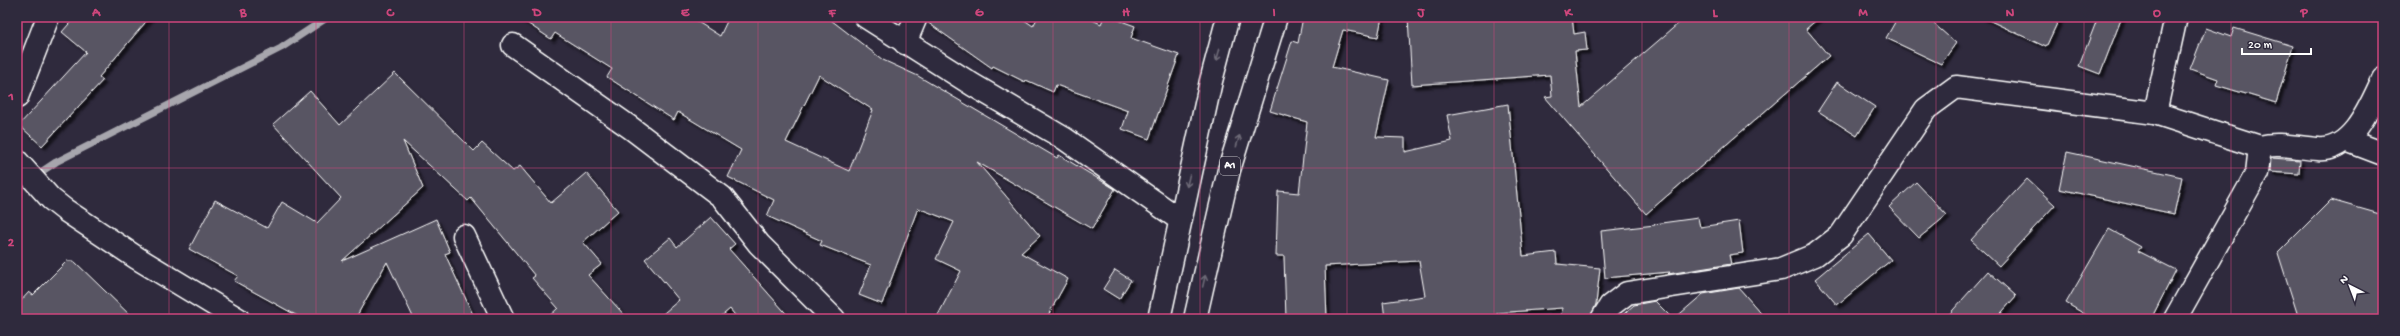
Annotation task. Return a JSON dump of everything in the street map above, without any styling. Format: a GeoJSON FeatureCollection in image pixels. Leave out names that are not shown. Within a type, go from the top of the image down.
{"type":"FeatureCollection","features":[{"type":"Feature","properties":{"kind":"main road"},"geometry":{"type":"LineString","coordinates":[[17,97],[48,17]]}},
{"type":"Feature","properties":{"kind":"main road"},"geometry":{"type":"LineString","coordinates":[[866,17],[905,43],[1065,139],[1179,219]]}},
{"type":"Feature","properties":{"kind":"main road"},"geometry":{"type":"LineString","coordinates":[[905,43],[916,17]]}},
{"type":"Feature","properties":{"kind":"main road"},"geometry":{"type":"LineString","coordinates":[[1159,319],[1179,219],[1211,81],[1228,17]]}},
{"type":"Feature","properties":{"kind":"main road","name":"A1"},"geometry":{"type":"LineString","coordinates":[[1195,319],[1229,170],[1276,17]]}},
{"type":"Feature","properties":{"kind":"main road"},"geometry":{"type":"LineString","coordinates":[[2155,113],[2176,17]]}},
{"type":"Feature","properties":{"kind":"main road"},"geometry":{"type":"LineString","coordinates":[[513,45],[631,128],[722,197],[759,244],[834,319]]}},
{"type":"Feature","properties":{"kind":"main road"},"geometry":{"type":"LineString","coordinates":[[1602,319],[1610,306],[1626,293],[1781,269],[1815,255],[1841,234],[1926,109],[1956,87],[2155,113],[2260,147],[2274,144],[2320,149],[2346,140],[2371,105],[2383,79]]}},
{"type":"Feature","properties":{"kind":"main road"},"geometry":{"type":"LineString","coordinates":[[2346,140],[2383,154]]}},
{"type":"Feature","properties":{"kind":"main road"},"geometry":{"type":"LineString","coordinates":[[2175,319],[2257,172],[2260,147]]}},
{"type":"Feature","properties":{"kind":"main road"},"geometry":{"type":"LineString","coordinates":[[22,167],[51,199],[137,258],[238,319]]}},
{"type":"Feature","properties":{"kind":"main road"},"geometry":{"type":"LineString","coordinates":[[464,236],[503,319]]}},
{"type":"Feature","properties":{"kind":"building"},"geometry":{"type":"Polygon","coordinates":[[[75,17],[150,17],[99,77],[103,80],[42,146],[19,125],[86,52],[62,32],[75,17]]]}},
{"type":"Feature","properties":{"kind":"building"},"geometry":{"type":"Polygon","coordinates":[[[518,17],[690,17],[720,36],[729,17],[827,17],[883,60],[918,76],[1057,158],[1059,155],[1115,189],[1092,229],[977,162],[1040,236],[1021,253],[1068,279],[1046,319],[936,319],[961,271],[936,259],[954,222],[918,208],[882,304],[859,295],[871,265],[820,245],[822,241],[767,216],[774,200],[728,177],[741,150],[678,112],[674,120],[607,77],[612,69],[555,33],[551,39],[518,17]],[[819,75],[786,142],[849,171],[873,110],[819,75]]]}},
{"type":"Feature","properties":{"kind":"building"},"geometry":{"type":"Polygon","coordinates":[[[928,17],[1020,17],[1033,26],[1038,17],[1086,17],[1101,24],[1104,17],[1110,17],[1135,26],[1131,38],[1179,55],[1149,139],[1122,129],[1128,111],[1056,85],[1053,92],[1026,80],[1025,82],[993,66],[992,68],[927,22],[928,17]]]}},
{"type":"Feature","properties":{"kind":"building"},"geometry":{"type":"Polygon","coordinates":[[[1303,17],[1382,17],[1378,37],[1343,30],[1332,67],[1389,80],[1376,137],[1405,138],[1405,152],[1452,141],[1447,115],[1508,104],[1523,256],[1556,252],[1557,264],[1600,268],[1596,304],[1590,319],[1561,319],[1562,308],[1497,313],[1497,319],[1385,319],[1383,302],[1425,296],[1419,261],[1325,266],[1327,319],[1286,319],[1284,256],[1276,256],[1278,191],[1299,193],[1307,122],[1270,111],[1292,41],[1298,43],[1303,17]]]}},
{"type":"Feature","properties":{"kind":"building"},"geometry":{"type":"Polygon","coordinates":[[[1408,17],[1572,17],[1574,34],[1585,32],[1587,50],[1575,51],[1581,107],[1686,17],[1820,17],[1806,29],[1829,56],[1646,214],[1545,97],[1552,96],[1550,75],[1412,85],[1408,17]]]}},
{"type":"Feature","properties":{"kind":"building"},"geometry":{"type":"Polygon","coordinates":[[[1898,17],[1926,17],[1956,43],[1941,64],[1886,38],[1898,17]]]}},
{"type":"Feature","properties":{"kind":"building"},"geometry":{"type":"Polygon","coordinates":[[[1982,17],[2060,17],[2046,47],[1982,17]]]}},
{"type":"Feature","properties":{"kind":"building"},"geometry":{"type":"Polygon","coordinates":[[[2098,17],[2122,17],[2100,74],[2079,66],[2098,17]]]}},
{"type":"Feature","properties":{"kind":"building"},"geometry":{"type":"Polygon","coordinates":[[[2206,28],[2231,37],[2234,28],[2293,46],[2276,103],[2216,85],[2218,79],[2190,69],[2206,28]]]}},
{"type":"Feature","properties":{"kind":"building"},"geometry":{"type":"Polygon","coordinates":[[[395,73],[474,151],[482,143],[513,171],[520,166],[551,203],[586,173],[618,211],[583,242],[602,264],[588,275],[628,319],[546,319],[558,308],[532,278],[535,276],[471,198],[468,201],[403,141],[423,188],[342,261],[436,219],[450,252],[445,254],[475,319],[414,319],[387,262],[355,319],[303,319],[234,281],[238,276],[189,249],[215,200],[267,228],[282,202],[317,223],[341,198],[273,124],[310,91],[340,125],[395,73]]]}},
{"type":"Feature","properties":{"kind":"building"},"geometry":{"type":"Polygon","coordinates":[[[1837,82],[1875,107],[1857,136],[1818,111],[1837,82]]]}},
{"type":"Feature","properties":{"kind":"building"},"geometry":{"type":"Polygon","coordinates":[[[2067,152],[2182,177],[2174,214],[2059,189],[2067,152]]]}},
{"type":"Feature","properties":{"kind":"building"},"geometry":{"type":"Polygon","coordinates":[[[2271,158],[2300,160],[2299,174],[2270,172],[2271,158]]]}},
{"type":"Feature","properties":{"kind":"building"},"geometry":{"type":"Polygon","coordinates":[[[2027,179],[2055,205],[1999,266],[1971,240],[2027,179]]]}},
{"type":"Feature","properties":{"kind":"building"},"geometry":{"type":"Polygon","coordinates":[[[1916,182],[1947,215],[1919,238],[1889,207],[1916,182]]]}},
{"type":"Feature","properties":{"kind":"building"},"geometry":{"type":"Polygon","coordinates":[[[2331,200],[2383,215],[2383,319],[2299,319],[2278,253],[2331,200]]]}},
{"type":"Feature","properties":{"kind":"building"},"geometry":{"type":"Polygon","coordinates":[[[711,217],[735,244],[729,249],[791,319],[738,319],[730,309],[718,319],[657,319],[679,300],[645,259],[670,238],[677,247],[711,217]]]}},
{"type":"Feature","properties":{"kind":"building"},"geometry":{"type":"Polygon","coordinates":[[[1698,218],[1700,227],[1739,221],[1743,253],[1729,255],[1731,264],[1668,274],[1670,272],[1605,278],[1601,231],[1655,225],[1654,224],[1698,218]]]}},
{"type":"Feature","properties":{"kind":"building"},"geometry":{"type":"Polygon","coordinates":[[[2109,229],[2141,247],[2138,251],[2176,270],[2151,319],[2093,319],[2066,303],[2109,229]]]}},
{"type":"Feature","properties":{"kind":"building"},"geometry":{"type":"Polygon","coordinates":[[[1869,234],[1891,260],[1837,305],[1815,279],[1869,234]]]}},
{"type":"Feature","properties":{"kind":"building"},"geometry":{"type":"Polygon","coordinates":[[[67,261],[74,261],[134,319],[17,319],[17,305],[29,292],[33,295],[67,261]]]}},
{"type":"Feature","properties":{"kind":"building"},"geometry":{"type":"Polygon","coordinates":[[[1115,270],[1131,280],[1119,299],[1103,289],[1115,270]]]}},
{"type":"Feature","properties":{"kind":"building"},"geometry":{"type":"Polygon","coordinates":[[[1988,271],[2016,296],[1996,319],[1945,319],[1988,271]]]}},
{"type":"Feature","properties":{"kind":"building"},"geometry":{"type":"Polygon","coordinates":[[[1739,288],[1766,319],[1674,319],[1703,294],[1739,288]]]}},
{"type":"Feature","properties":{"kind":"building"},"geometry":{"type":"Polygon","coordinates":[[[1655,301],[1673,319],[1618,319],[1634,305],[1655,301]]]}},
{"type":"Feature","properties":{"kind":"waterway"},"geometry":{"type":"LineString","coordinates":[[17,188],[56,162],[281,48],[328,17]]}}]}
